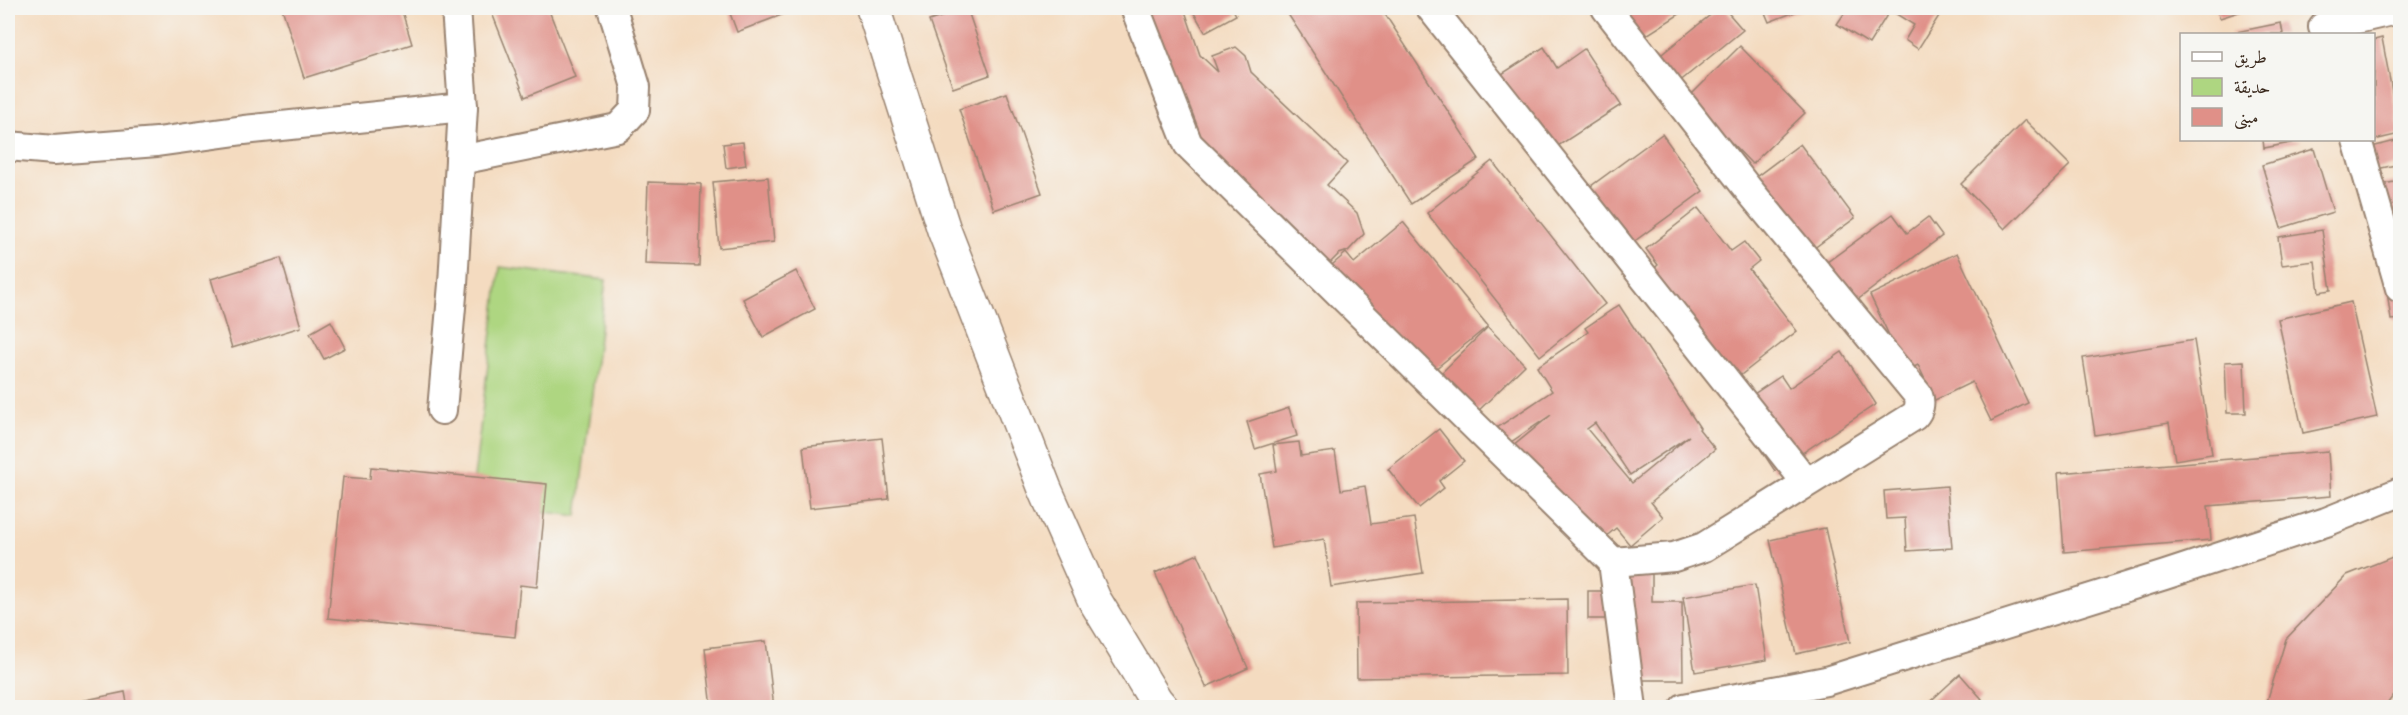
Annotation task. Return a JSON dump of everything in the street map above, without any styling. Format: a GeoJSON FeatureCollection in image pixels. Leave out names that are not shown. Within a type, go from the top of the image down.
{"type":"FeatureCollection","features":[{"type":"Feature","properties":{"kind":"street"},"geometry":{"type":"LineString","coordinates":[[442,410],[453,284],[463,107],[456,8]]}},
{"type":"Feature","properties":{"kind":"street"},"geometry":{"type":"LineString","coordinates":[[460,159],[618,128],[635,110],[636,87],[612,8]]}},
{"type":"Feature","properties":{"kind":"street"},"geometry":{"type":"LineString","coordinates":[[873,8],[944,230],[1045,489],[1094,599],[1162,708]]}},
{"type":"Feature","properties":{"kind":"street"},"geometry":{"type":"LineString","coordinates":[[1136,8],[1188,144],[1613,562],[1632,708]]}},
{"type":"Feature","properties":{"kind":"street"},"geometry":{"type":"LineString","coordinates":[[1431,8],[1806,482]]}},
{"type":"Feature","properties":{"kind":"street"},"geometry":{"type":"LineString","coordinates":[[1606,8],[1748,189],[1918,395],[1919,406],[1914,416],[1704,548],[1674,557],[1613,562]]}},
{"type":"Feature","properties":{"kind":"street"},"geometry":{"type":"LineString","coordinates":[[2322,23],[2400,9]]}},
{"type":"Feature","properties":{"kind":"street"},"geometry":{"type":"LineString","coordinates":[[8,146],[54,150],[157,142],[244,130],[463,107]]}},
{"type":"Feature","properties":{"kind":"street"},"geometry":{"type":"LineString","coordinates":[[2357,141],[2400,288]]}},
{"type":"Feature","properties":{"kind":"street"},"geometry":{"type":"LineString","coordinates":[[1684,708],[1826,681],[2176,572],[2326,522],[2400,492]]}},
{"type":"Feature","properties":{"kind":"green space"},"geometry":{"type":"Polygon","coordinates":[[[500,267],[606,280],[577,516],[471,502],[500,267]]]}},
{"type":"Feature","properties":{"kind":"building"},"geometry":{"type":"Polygon","coordinates":[[[282,8],[401,8],[412,44],[304,78],[282,8]]]}},
{"type":"Feature","properties":{"kind":"building"},"geometry":{"type":"Polygon","coordinates":[[[490,8],[548,8],[575,77],[525,97],[490,8]]]}},
{"type":"Feature","properties":{"kind":"building"},"geometry":{"type":"Polygon","coordinates":[[[728,8],[787,8],[789,12],[737,32],[728,8]]]}},
{"type":"Feature","properties":{"kind":"building"},"geometry":{"type":"Polygon","coordinates":[[[967,8],[990,75],[953,88],[929,21],[967,8]]]}},
{"type":"Feature","properties":{"kind":"building"},"geometry":{"type":"Polygon","coordinates":[[[1141,8],[1184,8],[1200,55],[1218,72],[1212,56],[1236,47],[1246,56],[1251,72],[1347,163],[1327,185],[1357,213],[1364,234],[1348,251],[1339,254],[1323,270],[1164,121],[1141,8]]]}},
{"type":"Feature","properties":{"kind":"building"},"geometry":{"type":"Polygon","coordinates":[[[1191,8],[1232,8],[1236,15],[1205,32],[1191,8]]]}},
{"type":"Feature","properties":{"kind":"building"},"geometry":{"type":"Polygon","coordinates":[[[1284,8],[1381,8],[1479,159],[1411,204],[1284,8]]]}},
{"type":"Feature","properties":{"kind":"building"},"geometry":{"type":"Polygon","coordinates":[[[1603,8],[1685,8],[1686,10],[1628,47],[1603,8]]]}},
{"type":"Feature","properties":{"kind":"building"},"geometry":{"type":"Polygon","coordinates":[[[1719,8],[1724,8],[1743,30],[1673,87],[1652,62],[1719,8]]]}},
{"type":"Feature","properties":{"kind":"building"},"geometry":{"type":"Polygon","coordinates":[[[1763,8],[1805,8],[1769,22],[1763,8]]]}},
{"type":"Feature","properties":{"kind":"building"},"geometry":{"type":"Polygon","coordinates":[[[1848,8],[1944,8],[1918,49],[1905,40],[1914,25],[1890,10],[1869,44],[1837,24],[1848,8]]]}},
{"type":"Feature","properties":{"kind":"building"},"geometry":{"type":"Polygon","coordinates":[[[2216,8],[2251,8],[2220,18],[2216,8]]]}},
{"type":"Feature","properties":{"kind":"building"},"geometry":{"type":"Polygon","coordinates":[[[2312,8],[2344,8],[2344,13],[2313,15],[2312,8]]]}},
{"type":"Feature","properties":{"kind":"building"},"geometry":{"type":"Polygon","coordinates":[[[2281,23],[2283,33],[2231,33],[2281,23]]]}},
{"type":"Feature","properties":{"kind":"building"},"geometry":{"type":"Polygon","coordinates":[[[2382,38],[2400,134],[2375,140],[2375,40],[2382,38]]]}},
{"type":"Feature","properties":{"kind":"building"},"geometry":{"type":"Polygon","coordinates":[[[1740,46],[1805,113],[1752,164],[1688,98],[1740,46]]]}},
{"type":"Feature","properties":{"kind":"building"},"geometry":{"type":"Polygon","coordinates":[[[1544,47],[1557,68],[1584,49],[1621,105],[1544,155],[1494,79],[1544,47]]]}},
{"type":"Feature","properties":{"kind":"building"},"geometry":{"type":"Polygon","coordinates":[[[1007,93],[1042,193],[994,210],[959,109],[1007,93]]]}},
{"type":"Feature","properties":{"kind":"building"},"geometry":{"type":"Polygon","coordinates":[[[2025,120],[2070,165],[2005,229],[1961,184],[2025,120]]]}},
{"type":"Feature","properties":{"kind":"building"},"geometry":{"type":"Polygon","coordinates":[[[1662,134],[1703,191],[1617,254],[1576,197],[1662,134]]]}},
{"type":"Feature","properties":{"kind":"building"},"geometry":{"type":"Polygon","coordinates":[[[2400,140],[2400,164],[2368,171],[2363,149],[2400,140]]]}},
{"type":"Feature","properties":{"kind":"building"},"geometry":{"type":"Polygon","coordinates":[[[2263,141],[2301,141],[2264,148],[2263,141]]]}},
{"type":"Feature","properties":{"kind":"building"},"geometry":{"type":"Polygon","coordinates":[[[743,142],[746,165],[726,168],[723,144],[743,142]]]}},
{"type":"Feature","properties":{"kind":"building"},"geometry":{"type":"Polygon","coordinates":[[[1800,144],[1855,218],[1806,254],[1752,180],[1800,144]]]}},
{"type":"Feature","properties":{"kind":"building"},"geometry":{"type":"Polygon","coordinates":[[[2314,149],[2333,212],[2281,228],[2262,165],[2314,149]]]}},
{"type":"Feature","properties":{"kind":"building"},"geometry":{"type":"Polygon","coordinates":[[[1492,161],[1605,304],[1540,356],[1427,213],[1492,161]]]}},
{"type":"Feature","properties":{"kind":"building"},"geometry":{"type":"Polygon","coordinates":[[[768,177],[774,242],[719,248],[713,182],[768,177]]]}},
{"type":"Feature","properties":{"kind":"building"},"geometry":{"type":"Polygon","coordinates":[[[2400,181],[2400,319],[2391,320],[2372,186],[2400,181]]]}},
{"type":"Feature","properties":{"kind":"building"},"geometry":{"type":"Polygon","coordinates":[[[648,182],[701,184],[699,266],[645,264],[648,182]]]}},
{"type":"Feature","properties":{"kind":"building"},"geometry":{"type":"Polygon","coordinates":[[[1698,208],[1731,251],[1744,242],[1759,261],[1749,269],[1797,331],[1732,382],[1649,273],[1658,265],[1646,249],[1698,208]]]}},
{"type":"Feature","properties":{"kind":"building"},"geometry":{"type":"Polygon","coordinates":[[[1893,214],[1907,233],[1928,217],[1942,236],[1848,307],[1819,268],[1893,214]]]}},
{"type":"Feature","properties":{"kind":"building"},"geometry":{"type":"Polygon","coordinates":[[[1403,222],[1488,326],[1418,383],[1326,270],[1346,253],[1354,263],[1403,222]]]}},
{"type":"Feature","properties":{"kind":"building"},"geometry":{"type":"Polygon","coordinates":[[[2322,230],[2331,290],[2319,292],[2315,261],[2282,265],[2278,237],[2322,230]]]}},
{"type":"Feature","properties":{"kind":"building"},"geometry":{"type":"Polygon","coordinates":[[[1957,253],[2028,403],[1991,421],[1972,382],[1935,400],[1918,365],[1906,371],[1870,295],[1957,253]]]}},
{"type":"Feature","properties":{"kind":"building"},"geometry":{"type":"Polygon","coordinates":[[[281,258],[301,327],[232,348],[211,279],[281,258]]]}},
{"type":"Feature","properties":{"kind":"building"},"geometry":{"type":"Polygon","coordinates":[[[796,271],[815,309],[763,337],[743,299],[796,271]]]}},
{"type":"Feature","properties":{"kind":"building"},"geometry":{"type":"Polygon","coordinates":[[[2351,302],[2377,417],[2303,433],[2278,319],[2351,302]]]}},
{"type":"Feature","properties":{"kind":"building"},"geometry":{"type":"Polygon","coordinates":[[[1619,305],[1699,429],[1715,449],[1651,502],[1663,517],[1630,545],[1616,528],[1590,550],[1502,455],[1551,415],[1502,448],[1491,432],[1552,391],[1537,367],[1588,332],[1585,328],[1619,305]],[[1595,423],[1587,429],[1632,483],[1689,436],[1630,475],[1595,423]]]}},
{"type":"Feature","properties":{"kind":"building"},"geometry":{"type":"Polygon","coordinates":[[[331,321],[345,348],[324,359],[310,333],[331,321]]]}},
{"type":"Feature","properties":{"kind":"building"},"geometry":{"type":"Polygon","coordinates":[[[1488,327],[1525,365],[1467,422],[1430,384],[1488,327]]]}},
{"type":"Feature","properties":{"kind":"building"},"geometry":{"type":"Polygon","coordinates":[[[2194,340],[2212,454],[2175,460],[2169,423],[2095,435],[2083,358],[2194,340]]]}},
{"type":"Feature","properties":{"kind":"building"},"geometry":{"type":"Polygon","coordinates":[[[1842,352],[1876,404],[1775,471],[1733,408],[1781,376],[1789,388],[1842,352]]]}},
{"type":"Feature","properties":{"kind":"building"},"geometry":{"type":"Polygon","coordinates":[[[2244,361],[2246,413],[2227,413],[2225,362],[2244,361]]]}},
{"type":"Feature","properties":{"kind":"building"},"geometry":{"type":"Polygon","coordinates":[[[1289,408],[1297,436],[1255,449],[1247,422],[1289,408]]]}},
{"type":"Feature","properties":{"kind":"building"},"geometry":{"type":"Polygon","coordinates":[[[1439,429],[1464,461],[1439,481],[1444,488],[1419,508],[1388,469],[1439,429]]]}},
{"type":"Feature","properties":{"kind":"building"},"geometry":{"type":"Polygon","coordinates":[[[882,438],[889,499],[810,508],[803,447],[882,438]]]}},
{"type":"Feature","properties":{"kind":"building"},"geometry":{"type":"Polygon","coordinates":[[[1299,442],[1301,456],[1335,451],[1341,490],[1365,486],[1371,524],[1414,518],[1423,573],[1331,587],[1324,539],[1272,548],[1260,474],[1277,471],[1273,445],[1299,442]]]}},
{"type":"Feature","properties":{"kind":"building"},"geometry":{"type":"Polygon","coordinates":[[[2328,451],[2331,496],[2208,506],[2211,540],[2064,552],[2058,473],[2328,451]]]}},
{"type":"Feature","properties":{"kind":"building"},"geometry":{"type":"Polygon","coordinates":[[[371,467],[547,484],[537,587],[520,585],[515,637],[328,618],[343,477],[370,479],[371,467]]]}},
{"type":"Feature","properties":{"kind":"building"},"geometry":{"type":"Polygon","coordinates":[[[1947,486],[1952,548],[1907,551],[1905,518],[1886,519],[1884,491],[1947,486]]]}},
{"type":"Feature","properties":{"kind":"building"},"geometry":{"type":"Polygon","coordinates":[[[1825,528],[1850,642],[1796,654],[1770,540],[1825,528]]]}},
{"type":"Feature","properties":{"kind":"building"},"geometry":{"type":"Polygon","coordinates":[[[1198,554],[1248,668],[1206,687],[1155,573],[1198,554]]]}},
{"type":"Feature","properties":{"kind":"building"},"geometry":{"type":"Polygon","coordinates":[[[2400,554],[2400,687],[2384,708],[2265,708],[2286,639],[2347,575],[2400,554]]]}},
{"type":"Feature","properties":{"kind":"building"},"geometry":{"type":"Polygon","coordinates":[[[1623,567],[1652,567],[1652,602],[1682,602],[1683,680],[1623,680],[1623,619],[1588,619],[1588,591],[1624,591],[1623,567]]]}},
{"type":"Feature","properties":{"kind":"building"},"geometry":{"type":"Polygon","coordinates":[[[1755,585],[1767,660],[1695,672],[1683,597],[1755,585]]]}},
{"type":"Feature","properties":{"kind":"building"},"geometry":{"type":"Polygon","coordinates":[[[1567,599],[1568,675],[1357,678],[1356,603],[1567,599]]]}},
{"type":"Feature","properties":{"kind":"building"},"geometry":{"type":"Polygon","coordinates":[[[766,641],[774,708],[712,708],[705,648],[766,641]]]}},
{"type":"Feature","properties":{"kind":"building"},"geometry":{"type":"Polygon","coordinates":[[[1960,674],[1982,699],[1972,708],[1923,708],[1960,674]]]}},
{"type":"Feature","properties":{"kind":"building"},"geometry":{"type":"Polygon","coordinates":[[[125,692],[128,708],[56,708],[56,706],[125,692]]]}}]}
